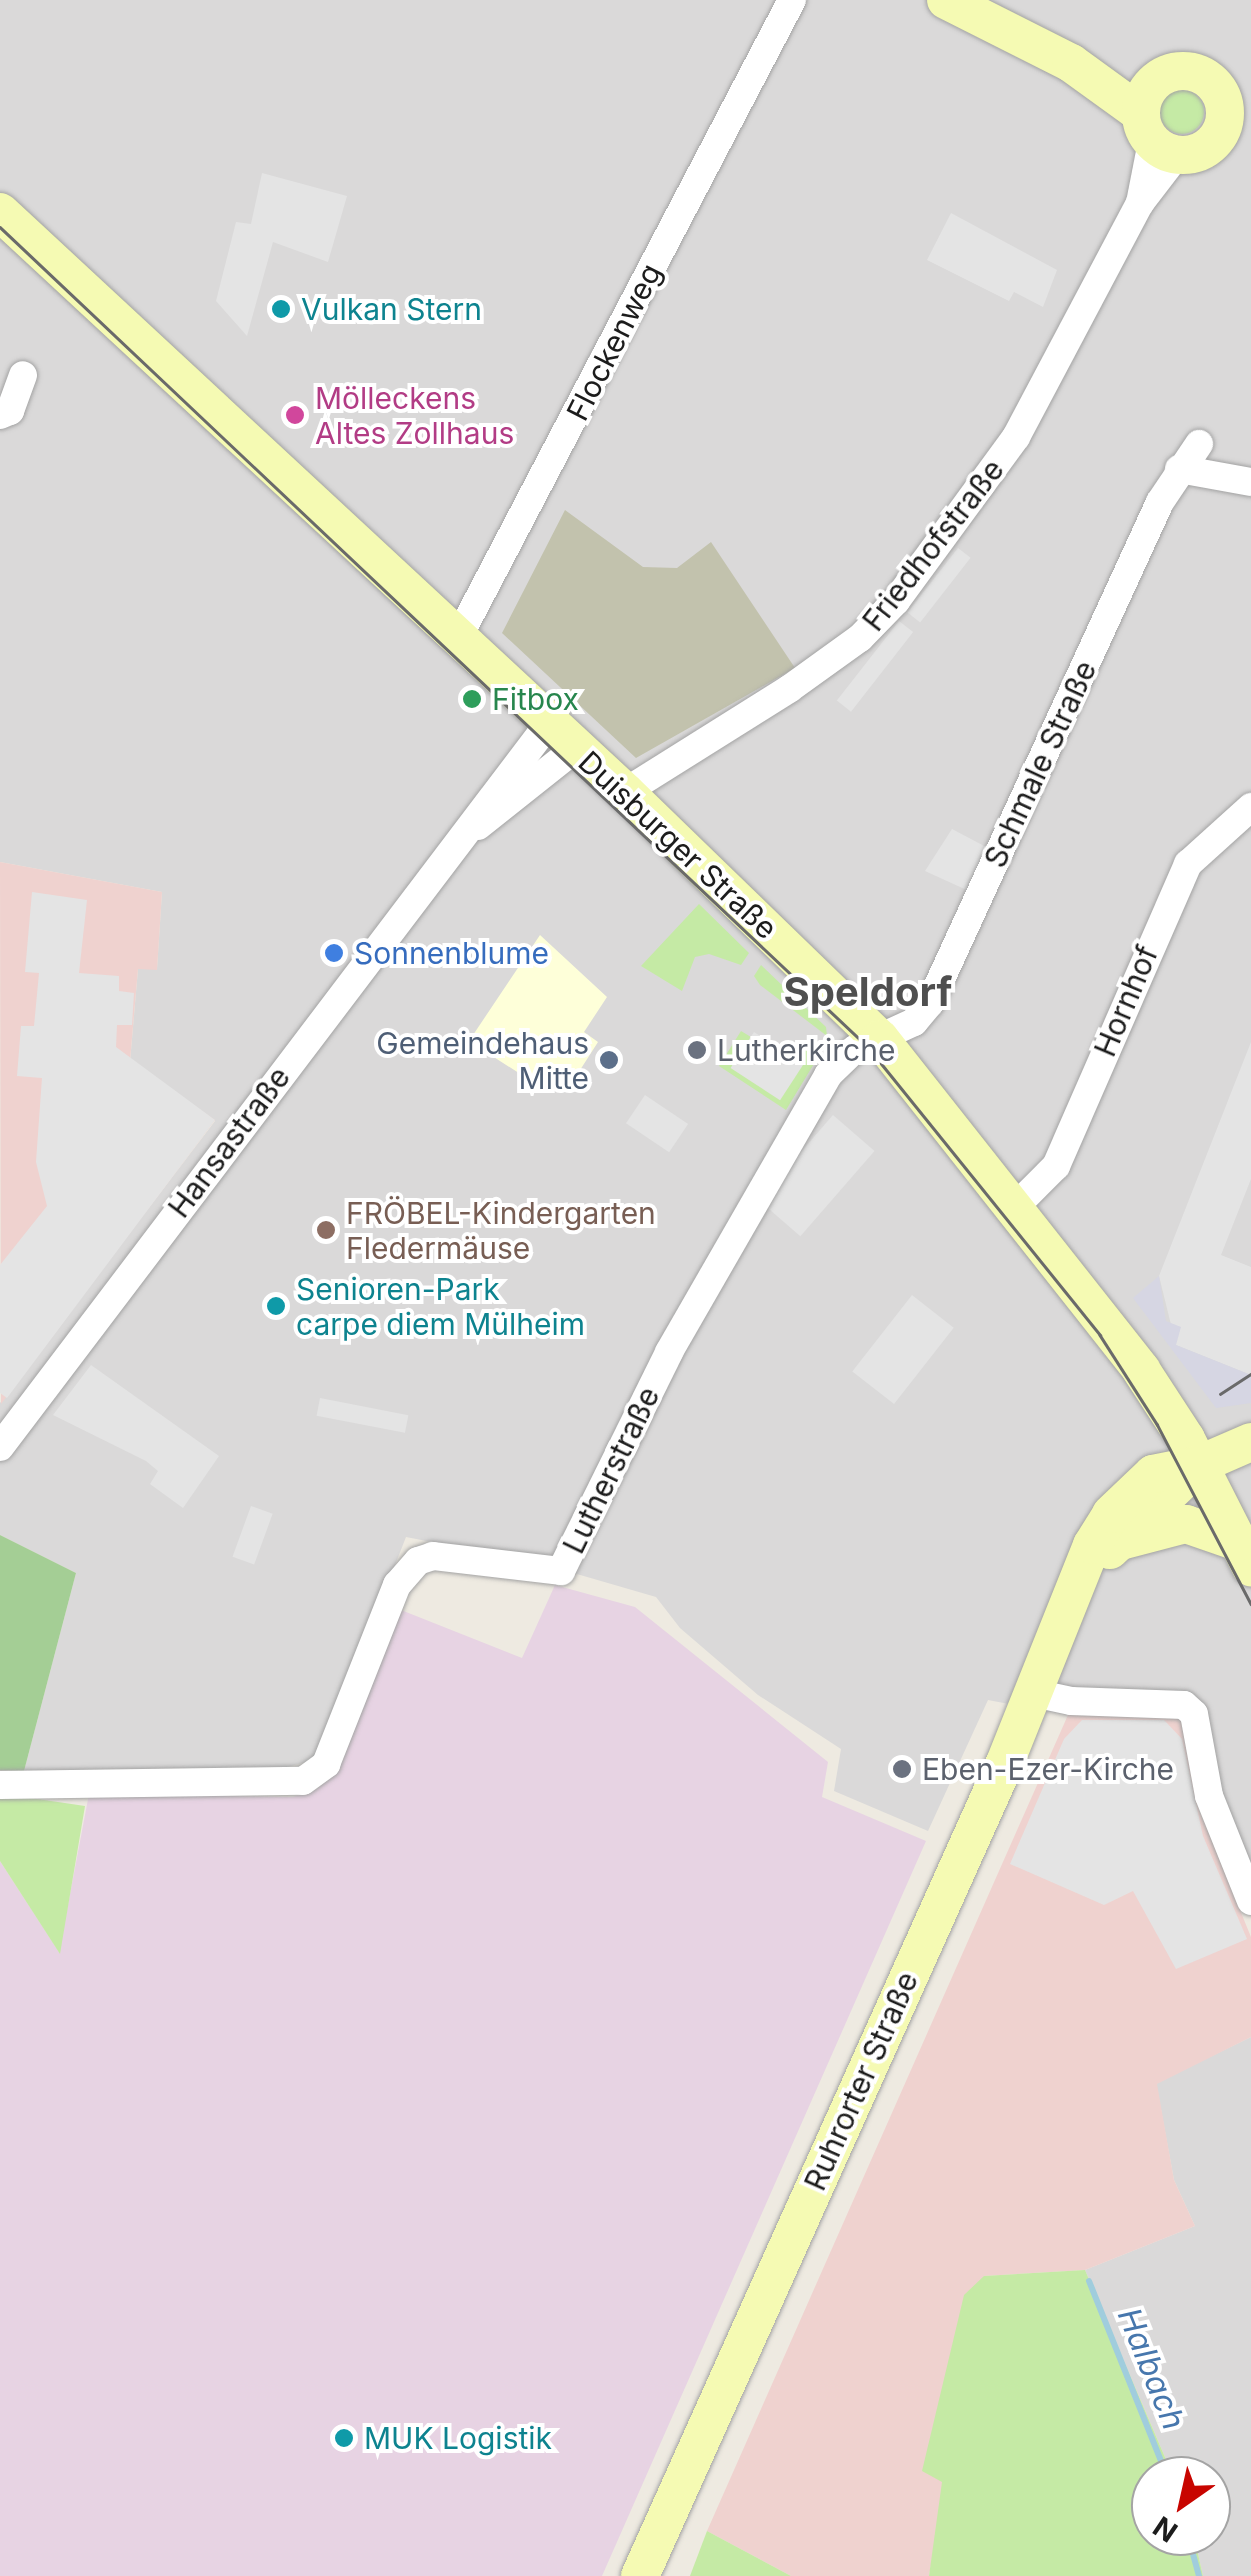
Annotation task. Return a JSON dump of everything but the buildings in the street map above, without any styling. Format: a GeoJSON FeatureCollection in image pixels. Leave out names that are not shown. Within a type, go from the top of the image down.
{"type":"FeatureCollection","features":[{"type":"Feature","properties":{"kind":"street","name":"Flockenweg"},"geometry":{"type":"LineString","coordinates":[[765,44],[770,0]]}},
{"type":"Feature","properties":{"kind":"street","name":"Flockenweg"},"geometry":{"type":"LineString","coordinates":[[458,638],[765,44],[792,0]]}},
{"type":"Feature","properties":{"kind":"street"},"geometry":{"type":"LineString","coordinates":[[946,0],[1071,63],[1156,137]]}},
{"type":"Feature","properties":{"kind":"street"},"geometry":{"type":"LineString","coordinates":[[1071,63],[1157,79]]}},
{"type":"Feature","properties":{"kind":"street","name":"Friedhofstraße"},"geometry":{"type":"LineString","coordinates":[[625,792],[789,689],[860,638],[896,601],[1016,437],[1140,203],[1156,137],[1157,79],[1190,70],[1236,107],[1201,151],[1156,137]]}},
{"type":"Feature","properties":{"kind":"street","name":"Duisburger Straße"},"geometry":{"type":"LineString","coordinates":[[0,212],[625,792],[880,1039],[1017,1205],[1113,1330],[1198,1465],[1245,1555]]}},
{"type":"Feature","properties":{"kind":"street"},"geometry":{"type":"LineString","coordinates":[[0,415],[10,412],[23,374]]}},
{"type":"Feature","properties":{"kind":"street","name":"Schmale Straße"},"geometry":{"type":"LineString","coordinates":[[880,1039],[914,1022],[930,1004],[1179,469],[1199,444]]}},
{"type":"Feature","properties":{"kind":"street"},"geometry":{"type":"LineString","coordinates":[[1179,469],[1251,482]]}},
{"type":"Feature","properties":{"kind":"street","name":"Hansastraße"},"geometry":{"type":"LineString","coordinates":[[0,1447],[460,838],[538,784],[563,736]]}},
{"type":"Feature","properties":{"kind":"street","name":"Hornhof"},"geometry":{"type":"LineString","coordinates":[[1017,1205],[1056,1166],[1188,864],[1251,806]]}},
{"type":"Feature","properties":{"kind":"street","name":"Lutherstraße"},"geometry":{"type":"LineString","coordinates":[[0,1785],[303,1781],[333,1751],[405,1572],[433,1556],[561,1571],[669,1352],[828,1075],[855,1049],[880,1039]]}},
{"type":"Feature","properties":{"kind":"street"},"geometry":{"type":"LineString","coordinates":[[1198,1465],[1251,1442]]}},
{"type":"Feature","properties":{"kind":"street","name":"Ruhrorter Straße"},"geometry":{"type":"LineString","coordinates":[[1078,1584],[1198,1465]]}},
{"type":"Feature","properties":{"kind":"street","name":"Ruhrorter Straße"},"geometry":{"type":"LineString","coordinates":[[640,2576],[1004,1764],[1029,1692],[1110,1514],[1153,1474],[1198,1465]]}},
{"type":"Feature","properties":{"kind":"street"},"geometry":{"type":"LineString","coordinates":[[1117,1542],[1186,1524],[1245,1555]]}},
{"type":"Feature","properties":{"kind":"street"},"geometry":{"type":"LineString","coordinates":[[1029,1692],[1070,1701],[1184,1704],[1194,1714],[1209,1796],[1251,1901]]}},
{"type":"Feature","properties":{"kind":"shaded area"},"geometry":{"type":"Polygon","coordinates":[[[0,0],[1251,0],[1251,1895],[1197,1805],[1182,1717],[1068,1715],[988,1700],[928,1831],[834,1791],[841,1749],[758,1695],[680,1628],[656,1597],[539,1563],[406,1537],[326,1741],[310,1761],[287,1767],[24,1771],[76,1573],[0,1535],[0,1403],[215,1121],[130,1062],[138,969],[157,969],[162,892],[0,862],[0,0]]]}},
{"type":"Feature","properties":{"kind":"shaded area"},"geometry":{"type":"Polygon","coordinates":[[[262,173],[347,196],[328,262],[273,242],[247,336],[216,301],[236,222],[251,224],[262,173]]]}},
{"type":"Feature","properties":{"kind":"shaded area"},"geometry":{"type":"Polygon","coordinates":[[[951,213],[1057,270],[1043,307],[1014,292],[1009,301],[927,260],[951,213]]]}},
{"type":"Feature","properties":{"kind":"shaded area"},"geometry":{"type":"Polygon","coordinates":[[[565,510],[643,567],[677,568],[711,542],[795,668],[636,758],[502,633],[565,510]]]}},
{"type":"Feature","properties":{"kind":"shaded area"},"geometry":{"type":"Polygon","coordinates":[[[958,548],[971,558],[920,622],[908,613],[958,548]]]}},
{"type":"Feature","properties":{"kind":"shaded area"},"geometry":{"type":"Polygon","coordinates":[[[899,621],[913,632],[851,712],[837,701],[899,621]]]}},
{"type":"Feature","properties":{"kind":"shaded area"},"geometry":{"type":"Polygon","coordinates":[[[952,829],[988,848],[969,891],[925,871],[952,829]]]}},
{"type":"Feature","properties":{"kind":"shaded area"},"geometry":{"type":"Polygon","coordinates":[[[0,862],[162,892],[157,970],[138,969],[130,1061],[215,1120],[1,1404],[0,862]]]}},
{"type":"Feature","properties":{"kind":"shaded area"},"geometry":{"type":"Polygon","coordinates":[[[32,892],[87,900],[79,973],[119,976],[119,991],[134,993],[132,1025],[117,1025],[116,1047],[215,1120],[7,1398],[0,1393],[0,1265],[47,1206],[36,1162],[42,1078],[17,1076],[21,1026],[34,1026],[39,973],[25,972],[32,892]]]}},
{"type":"Feature","properties":{"kind":"shaded area"},"geometry":{"type":"Polygon","coordinates":[[[540,935],[607,997],[584,1032],[598,1042],[566,1092],[548,1080],[542,1088],[469,1041],[540,935]]]}},
{"type":"Feature","properties":{"kind":"shaded area"},"geometry":{"type":"Polygon","coordinates":[[[754,1032],[803,1064],[780,1100],[731,1068],[754,1032]]]}},
{"type":"Feature","properties":{"kind":"shaded area"},"geometry":{"type":"Polygon","coordinates":[[[1251,1042],[1251,1179],[1221,1255],[1251,1267],[1251,1375],[1176,1345],[1159,1276],[1251,1042]]]}},
{"type":"Feature","properties":{"kind":"shaded area"},"geometry":{"type":"Polygon","coordinates":[[[645,1095],[688,1124],[669,1152],[626,1123],[645,1095]]]}},
{"type":"Feature","properties":{"kind":"shaded area"},"geometry":{"type":"Polygon","coordinates":[[[833,1115],[875,1151],[800,1236],[759,1200],[833,1115]]]}},
{"type":"Feature","properties":{"kind":"shaded area"},"geometry":{"type":"Polygon","coordinates":[[[1159,1276],[1166,1321],[1181,1327],[1176,1345],[1251,1375],[1251,1403],[1216,1408],[1133,1298],[1159,1276]]]}},
{"type":"Feature","properties":{"kind":"shaded area"},"geometry":{"type":"Polygon","coordinates":[[[912,1295],[954,1328],[894,1404],[852,1371],[912,1295]]]}},
{"type":"Feature","properties":{"kind":"shaded area"},"geometry":{"type":"Polygon","coordinates":[[[91,1365],[219,1456],[183,1508],[150,1484],[158,1471],[146,1461],[53,1415],[91,1365]]]}},
{"type":"Feature","properties":{"kind":"shaded area"},"geometry":{"type":"Polygon","coordinates":[[[320,1398],[408,1415],[405,1433],[317,1416],[320,1398]]]}},
{"type":"Feature","properties":{"kind":"shaded area"},"geometry":{"type":"Polygon","coordinates":[[[251,1506],[273,1514],[254,1565],[233,1557],[251,1506]]]}},
{"type":"Feature","properties":{"kind":"shaded area"},"geometry":{"type":"Polygon","coordinates":[[[555,1585],[635,1607],[828,1762],[822,1797],[926,1841],[602,2576],[0,2576],[0,1861],[59,1952],[89,1794],[293,1797],[317,1789],[339,1769],[401,1610],[522,1658],[555,1585]]]}},
{"type":"Feature","properties":{"kind":"shaded area"},"geometry":{"type":"Polygon","coordinates":[[[1068,1715],[1183,1717],[1197,1805],[1251,1937],[1251,2037],[1157,2084],[1174,2180],[1195,2226],[1085,2270],[984,2276],[929,2576],[791,2576],[707,2531],[1068,1715]]]}},
{"type":"Feature","properties":{"kind":"shaded area"},"geometry":{"type":"Polygon","coordinates":[[[1082,1720],[1164,1720],[1182,1739],[1203,1836],[1247,1939],[1176,1969],[1133,1891],[1104,1905],[1010,1864],[1064,1739],[1082,1720]]]}},
{"type":"Feature","properties":{"kind":"shaded area"},"geometry":{"type":"Polygon","coordinates":[[[1251,2037],[1251,2576],[1203,2576],[1198,2556],[1231,2556],[1231,2456],[1164,2456],[1085,2270],[1195,2226],[1174,2180],[1156,2083],[1251,2037]]]}},
{"type":"Feature","properties":{"kind":"green space"},"geometry":{"type":"Polygon","coordinates":[[[1182,90],[1197,97],[1204,112],[1197,127],[1182,134],[1167,127],[1160,112],[1167,97],[1182,90]]]}},
{"type":"Feature","properties":{"kind":"green space"},"geometry":{"type":"Polygon","coordinates":[[[699,904],[749,953],[741,965],[709,954],[695,957],[682,991],[641,966],[699,904]]]}},
{"type":"Feature","properties":{"kind":"green space"},"geometry":{"type":"Polygon","coordinates":[[[761,965],[826,1027],[827,1036],[760,985],[754,976],[761,965]]]}},
{"type":"Feature","properties":{"kind":"green space"},"geometry":{"type":"Polygon","coordinates":[[[741,1031],[751,1037],[731,1068],[803,1064],[789,1055],[811,1039],[823,1049],[786,1110],[719,1066],[741,1031]]]}},
{"type":"Feature","properties":{"kind":"green space"},"geometry":{"type":"Polygon","coordinates":[[[0,1535],[76,1573],[24,1771],[0,1770],[0,1535]]]}},
{"type":"Feature","properties":{"kind":"green space"},"geometry":{"type":"Polygon","coordinates":[[[24,1797],[85,1806],[60,1954],[0,1861],[0,1798],[24,1797]]]}},
{"type":"Feature","properties":{"kind":"green space"},"geometry":{"type":"Polygon","coordinates":[[[1085,2270],[1164,2456],[1131,2456],[1131,2556],[1198,2556],[1203,2576],[929,2576],[942,2482],[922,2471],[964,2295],[984,2276],[1085,2270]]]}},
{"type":"Feature","properties":{"kind":"green space"},"geometry":{"type":"Polygon","coordinates":[[[707,2531],[791,2576],[690,2576],[707,2531]]]}},
{"type":"Feature","properties":{"kind":"waterway","name":"Halbach"},"geometry":{"type":"LineString","coordinates":[[1089,2281],[1159,2456]]}},
{"type":"Feature","properties":{"kind":"waterway","name":"Halbach"},"geometry":{"type":"LineString","coordinates":[[1194,2556],[1199,2576]]}},
{"type":"Feature","properties":{"kind":"tram line"},"geometry":{"type":"LineString","coordinates":[[0,227],[868,1047],[1100,1335],[1157,1424],[1251,1604]]}},
{"type":"Feature","properties":{"kind":"tram line"},"geometry":{"type":"LineString","coordinates":[[1220,1394],[1251,1374]]}},
{"type":"Feature","properties":{"kind":"place","name":"Vulkan Stern"},"geometry":{"type":"Point","coordinates":[281,309]}},
{"type":"Feature","properties":{"kind":"place","name":"Mölleckens Altes Zollhaus"},"geometry":{"type":"Point","coordinates":[295,415]}},
{"type":"Feature","properties":{"kind":"place","name":"Fitbox"},"geometry":{"type":"Point","coordinates":[472,699]}},
{"type":"Feature","properties":{"kind":"place","name":"Sonnenblume"},"geometry":{"type":"Point","coordinates":[334,953]}},
{"type":"Feature","properties":{"kind":"place","name":"Lutherkirche"},"geometry":{"type":"Point","coordinates":[697,1050]}},
{"type":"Feature","properties":{"kind":"place","name":"Gemeindehaus Mitte"},"geometry":{"type":"Point","coordinates":[609,1060]}},
{"type":"Feature","properties":{"kind":"place","name":"FRÖBEL-Kindergarten Fledermäuse"},"geometry":{"type":"Point","coordinates":[326,1230]}},
{"type":"Feature","properties":{"kind":"place","name":"Senioren-Park carpe diem Mülheim"},"geometry":{"type":"Point","coordinates":[276,1306]}},
{"type":"Feature","properties":{"kind":"place","name":"Eben-Ezer-Kirche"},"geometry":{"type":"Point","coordinates":[902,1769]}},
{"type":"Feature","properties":{"kind":"place","name":"MUK Logistik"},"geometry":{"type":"Point","coordinates":[344,2438]}},
{"type":"Feature","properties":{"kind":"district","name":"Speldorf"},"geometry":{"type":"Point","coordinates":[868,992]}}]}
